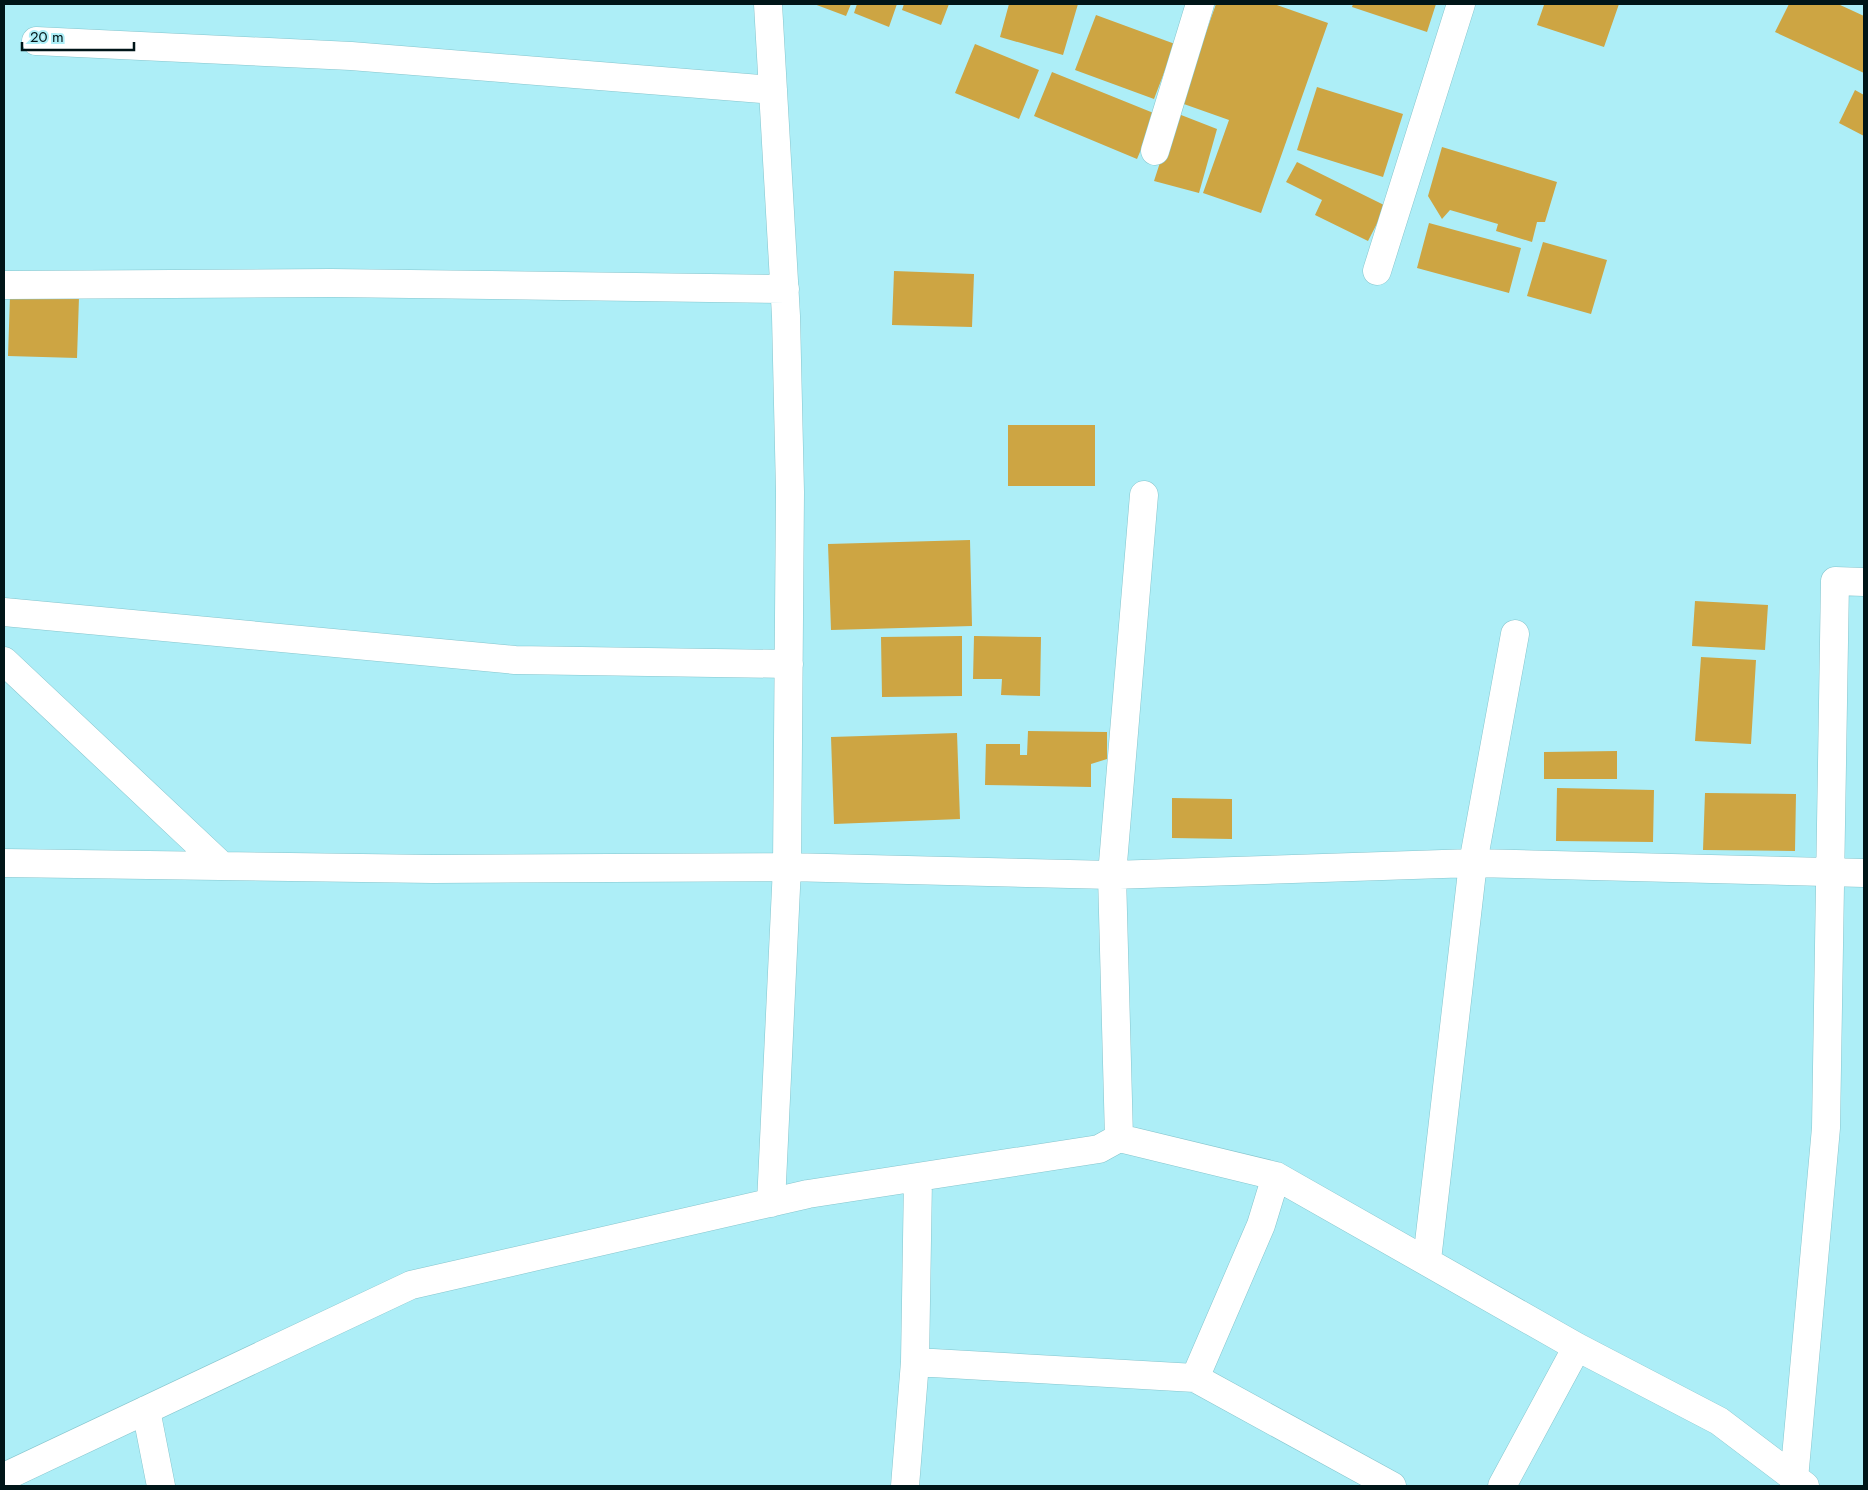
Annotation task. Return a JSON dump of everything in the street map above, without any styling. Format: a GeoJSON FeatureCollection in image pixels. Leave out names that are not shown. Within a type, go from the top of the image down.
{"type":"FeatureCollection","features":[{"type":"Feature","properties":{"kind":"street"},"geometry":{"type":"LineString","coordinates":[[768,4],[785,288],[790,492],[787,867],[771,1203]]}},
{"type":"Feature","properties":{"kind":"street"},"geometry":{"type":"LineString","coordinates":[[1155,151],[1200,4]]}},
{"type":"Feature","properties":{"kind":"street"},"geometry":{"type":"LineString","coordinates":[[1377,271],[1461,4]]}},
{"type":"Feature","properties":{"kind":"street"},"geometry":{"type":"LineString","coordinates":[[36,41],[351,56],[773,90]]}},
{"type":"Feature","properties":{"kind":"street"},"geometry":{"type":"LineString","coordinates":[[4,285],[331,283],[785,288]]}},
{"type":"Feature","properties":{"kind":"street"},"geometry":{"type":"LineString","coordinates":[[1119,1138],[1112,876],[1144,496]]}},
{"type":"Feature","properties":{"kind":"street"},"geometry":{"type":"LineString","coordinates":[[1799,1483],[1826,1128],[1835,581],[1864,582]]}},
{"type":"Feature","properties":{"kind":"street"},"geometry":{"type":"LineString","coordinates":[[4,612],[515,660],[789,664]]}},
{"type":"Feature","properties":{"kind":"street"},"geometry":{"type":"LineString","coordinates":[[1427,1260],[1473,863],[1515,634]]}},
{"type":"Feature","properties":{"kind":"street"},"geometry":{"type":"LineString","coordinates":[[4,661],[222,866]]}},
{"type":"Feature","properties":{"kind":"street"},"geometry":{"type":"LineString","coordinates":[[4,863],[433,869],[787,867],[1112,876],[1473,863],[1864,873]]}},
{"type":"Feature","properties":{"kind":"street"},"geometry":{"type":"LineString","coordinates":[[4,1477],[411,1285],[808,1194],[918,1179],[1099,1149],[1119,1138],[1276,1176],[1427,1260],[1576,1347],[1719,1421],[1799,1483]]}},
{"type":"Feature","properties":{"kind":"street"},"geometry":{"type":"LineString","coordinates":[[1195,1378],[1261,1225],[1276,1176]]}},
{"type":"Feature","properties":{"kind":"street"},"geometry":{"type":"LineString","coordinates":[[905,1486],[915,1362],[918,1179]]}},
{"type":"Feature","properties":{"kind":"street"},"geometry":{"type":"LineString","coordinates":[[1502,1486],[1576,1347]]}},
{"type":"Feature","properties":{"kind":"street"},"geometry":{"type":"LineString","coordinates":[[915,1362],[1195,1378],[1392,1486]]}},
{"type":"Feature","properties":{"kind":"street"},"geometry":{"type":"LineString","coordinates":[[146,1410],[161,1486]]}},
{"type":"Feature","properties":{"kind":"building"},"geometry":{"type":"Polygon","coordinates":[[[814,4],[851,4],[846,16],[814,4]]]}},
{"type":"Feature","properties":{"kind":"building"},"geometry":{"type":"Polygon","coordinates":[[[857,4],[897,4],[889,27],[854,13],[857,4]]]}},
{"type":"Feature","properties":{"kind":"building"},"geometry":{"type":"Polygon","coordinates":[[[904,4],[949,4],[941,25],[902,10],[904,4]]]}},
{"type":"Feature","properties":{"kind":"building"},"geometry":{"type":"Polygon","coordinates":[[[1009,4],[1078,4],[1063,55],[1000,37],[1009,4]]]}},
{"type":"Feature","properties":{"kind":"building"},"geometry":{"type":"Polygon","coordinates":[[[1216,4],[1274,4],[1328,23],[1261,213],[1203,193],[1229,120],[1181,103],[1216,4]]]}},
{"type":"Feature","properties":{"kind":"building"},"geometry":{"type":"Polygon","coordinates":[[[1353,4],[1436,4],[1427,32],[1352,7],[1353,4]]]}},
{"type":"Feature","properties":{"kind":"building"},"geometry":{"type":"Polygon","coordinates":[[[1540,4],[1619,4],[1604,47],[1537,25],[1544,5],[1540,4]]]}},
{"type":"Feature","properties":{"kind":"building"},"geometry":{"type":"Polygon","coordinates":[[[1789,4],[1838,4],[1864,16],[1864,73],[1775,32],[1789,4]]]}},
{"type":"Feature","properties":{"kind":"building"},"geometry":{"type":"Polygon","coordinates":[[[1096,15],[1175,44],[1154,99],[1075,70],[1096,15]]]}},
{"type":"Feature","properties":{"kind":"building"},"geometry":{"type":"Polygon","coordinates":[[[975,44],[1039,70],[1019,119],[955,93],[975,44]]]}},
{"type":"Feature","properties":{"kind":"building"},"geometry":{"type":"Polygon","coordinates":[[[1052,72],[1156,114],[1137,159],[1034,116],[1052,72]]]}},
{"type":"Feature","properties":{"kind":"building"},"geometry":{"type":"Polygon","coordinates":[[[1317,87],[1403,114],[1383,177],[1297,150],[1317,87]]]}},
{"type":"Feature","properties":{"kind":"building"},"geometry":{"type":"Polygon","coordinates":[[[1855,90],[1864,95],[1864,136],[1839,123],[1855,90]]]}},
{"type":"Feature","properties":{"kind":"building"},"geometry":{"type":"Polygon","coordinates":[[[1176,113],[1217,129],[1199,193],[1154,181],[1176,113]]]}},
{"type":"Feature","properties":{"kind":"building"},"geometry":{"type":"Polygon","coordinates":[[[1442,147],[1557,182],[1545,222],[1537,222],[1532,242],[1496,231],[1498,224],[1450,210],[1442,219],[1428,196],[1442,147]]]}},
{"type":"Feature","properties":{"kind":"building"},"geometry":{"type":"Polygon","coordinates":[[[1297,162],[1386,206],[1368,241],[1315,215],[1322,200],[1286,182],[1297,162]]]}},
{"type":"Feature","properties":{"kind":"building"},"geometry":{"type":"Polygon","coordinates":[[[1429,223],[1521,248],[1509,293],[1417,268],[1429,223]]]}},
{"type":"Feature","properties":{"kind":"building"},"geometry":{"type":"Polygon","coordinates":[[[1543,242],[1607,260],[1591,314],[1527,296],[1543,242]]]}},
{"type":"Feature","properties":{"kind":"building"},"geometry":{"type":"Polygon","coordinates":[[[894,271],[974,274],[972,327],[892,325],[894,271]]]}},
{"type":"Feature","properties":{"kind":"building"},"geometry":{"type":"Polygon","coordinates":[[[10,296],[79,297],[77,358],[8,356],[10,296]]]}},
{"type":"Feature","properties":{"kind":"building"},"geometry":{"type":"Polygon","coordinates":[[[1008,425],[1095,425],[1095,486],[1008,486],[1008,425]]]}},
{"type":"Feature","properties":{"kind":"building"},"geometry":{"type":"Polygon","coordinates":[[[970,540],[972,626],[831,630],[828,544],[970,540]]]}},
{"type":"Feature","properties":{"kind":"building"},"geometry":{"type":"Polygon","coordinates":[[[1695,601],[1768,605],[1765,650],[1692,646],[1695,601]]]}},
{"type":"Feature","properties":{"kind":"building"},"geometry":{"type":"Polygon","coordinates":[[[962,636],[962,696],[882,697],[881,637],[962,636]]]}},
{"type":"Feature","properties":{"kind":"building"},"geometry":{"type":"Polygon","coordinates":[[[974,636],[1041,637],[1040,696],[1001,695],[1002,679],[973,679],[974,636]]]}},
{"type":"Feature","properties":{"kind":"building"},"geometry":{"type":"Polygon","coordinates":[[[1701,657],[1756,660],[1751,744],[1695,741],[1701,657]]]}},
{"type":"Feature","properties":{"kind":"building"},"geometry":{"type":"Polygon","coordinates":[[[1028,731],[1107,732],[1107,759],[1091,764],[1091,787],[985,785],[986,744],[1020,744],[1020,755],[1027,755],[1028,731]]]}},
{"type":"Feature","properties":{"kind":"building"},"geometry":{"type":"Polygon","coordinates":[[[957,733],[960,819],[834,824],[831,737],[957,733]]]}},
{"type":"Feature","properties":{"kind":"building"},"geometry":{"type":"Polygon","coordinates":[[[1617,751],[1617,779],[1544,779],[1544,752],[1617,751]]]}},
{"type":"Feature","properties":{"kind":"building"},"geometry":{"type":"Polygon","coordinates":[[[1557,788],[1654,790],[1653,842],[1556,841],[1557,788]]]}},
{"type":"Feature","properties":{"kind":"building"},"geometry":{"type":"Polygon","coordinates":[[[1705,793],[1796,794],[1795,851],[1703,850],[1705,793]]]}},
{"type":"Feature","properties":{"kind":"building"},"geometry":{"type":"Polygon","coordinates":[[[1172,798],[1232,799],[1232,839],[1172,838],[1172,798]]]}}]}
